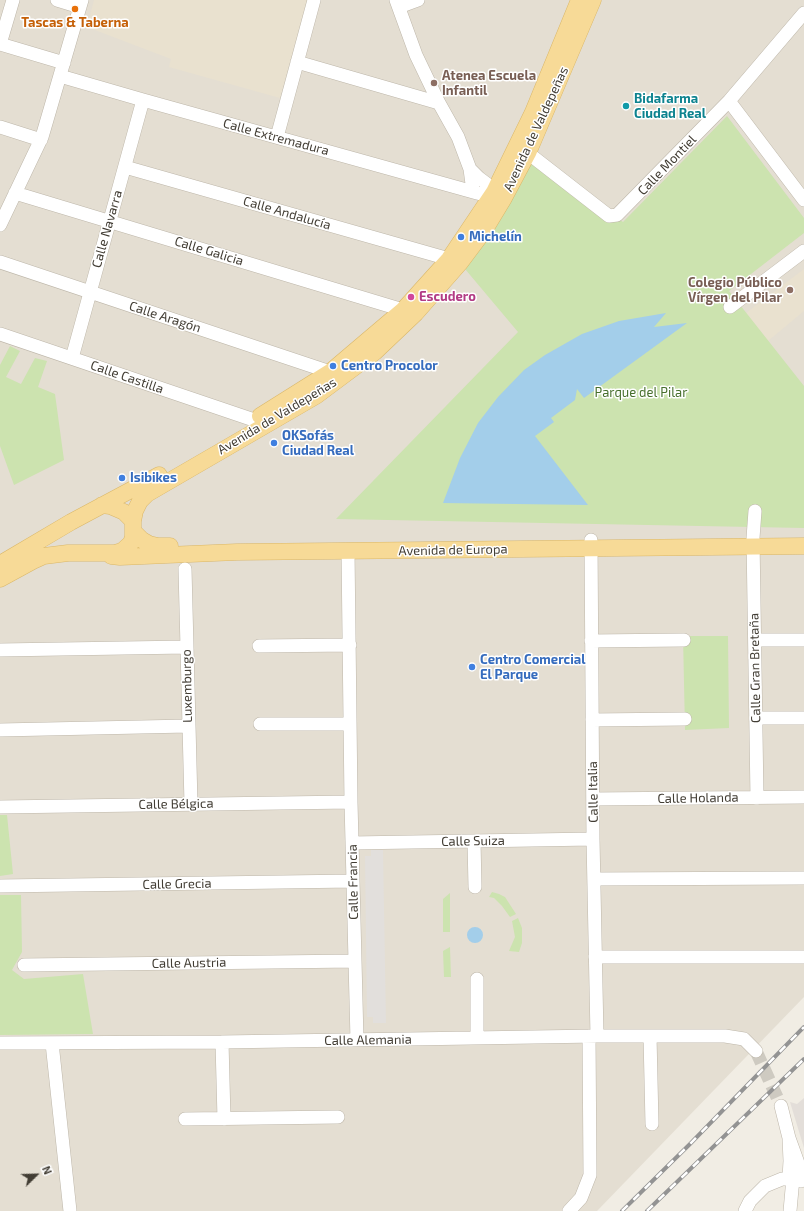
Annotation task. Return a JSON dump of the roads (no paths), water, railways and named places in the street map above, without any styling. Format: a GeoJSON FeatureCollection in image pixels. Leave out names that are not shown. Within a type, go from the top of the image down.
{"type":"FeatureCollection","features":[{"type":"Feature","properties":{"kind":"main road","name":"Avenida de Valdepeñas"},"geometry":{"type":"LineString","coordinates":[[0,578],[44,556],[68,553],[102,554],[122,551],[131,543],[135,511],[147,494],[316,396],[375,352],[416,313],[460,263],[484,231],[579,0]]}},
{"type":"Feature","properties":{"kind":"main road","name":"Avenida de Valdepeñas"},"geometry":{"type":"LineString","coordinates":[[0,564],[71,522],[186,461],[254,420],[330,372],[403,310],[449,259],[499,195],[528,153],[594,0]]}},
{"type":"Feature","properties":{"kind":"main road","name":"Avenida de Europa"},"geometry":{"type":"LineString","coordinates":[[102,505],[110,506],[124,512],[133,526],[149,544],[158,546],[254,544],[753,543],[804,546]]}},
{"type":"Feature","properties":{"kind":"main road","name":"Avenida de Europa"},"geometry":{"type":"LineString","coordinates":[[753,543],[804,538]]}},
{"type":"Feature","properties":{"kind":"main road","name":"Avenida de Europa"},"geometry":{"type":"LineString","coordinates":[[102,554],[120,557],[237,552],[348,551],[591,544]]}},
{"type":"Feature","properties":{"kind":"street"},"geometry":{"type":"LineString","coordinates":[[0,225],[41,140],[81,3],[57,0]]}},
{"type":"Feature","properties":{"kind":"street"},"geometry":{"type":"LineString","coordinates":[[277,137],[314,0]]}},
{"type":"Feature","properties":{"kind":"street"},"geometry":{"type":"LineString","coordinates":[[418,0],[398,4],[416,55],[439,103],[458,137],[470,170],[472,192]]}},
{"type":"Feature","properties":{"kind":"street"},"geometry":{"type":"LineString","coordinates":[[7,7],[0,44],[64,63]]}},
{"type":"Feature","properties":{"kind":"street","name":"Calle Montiel"},"geometry":{"type":"LineString","coordinates":[[528,153],[609,216],[617,215],[729,101],[804,13]]}},
{"type":"Feature","properties":{"kind":"street"},"geometry":{"type":"LineString","coordinates":[[297,62],[439,103]]}},
{"type":"Feature","properties":{"kind":"street","name":"Calle Extremadura"},"geometry":{"type":"LineString","coordinates":[[60,76],[472,192],[499,195]]}},
{"type":"Feature","properties":{"kind":"street","name":"Calle Navarra"},"geometry":{"type":"LineString","coordinates":[[72,358],[143,100]]}},
{"type":"Feature","properties":{"kind":"street"},"geometry":{"type":"LineString","coordinates":[[729,101],[804,200]]}},
{"type":"Feature","properties":{"kind":"street"},"geometry":{"type":"LineString","coordinates":[[0,127],[41,140]]}},
{"type":"Feature","properties":{"kind":"street","name":"Calle Andalucía"},"geometry":{"type":"LineString","coordinates":[[125,167],[449,259]]}},
{"type":"Feature","properties":{"kind":"street"},"geometry":{"type":"LineString","coordinates":[[470,170],[499,195]]}},
{"type":"Feature","properties":{"kind":"street","name":"Calle Galicia"},"geometry":{"type":"LineString","coordinates":[[16,194],[403,310]]}},
{"type":"Feature","properties":{"kind":"street"},"geometry":{"type":"LineString","coordinates":[[730,307],[804,251]]}},
{"type":"Feature","properties":{"kind":"street","name":"Calle Aragón"},"geometry":{"type":"LineString","coordinates":[[0,262],[330,372]]}},
{"type":"Feature","properties":{"kind":"street","name":"Calle Castilla"},"geometry":{"type":"LineString","coordinates":[[0,334],[254,420]]}},
{"type":"Feature","properties":{"kind":"street","name":"Calle Gran Bretaña"},"geometry":{"type":"LineString","coordinates":[[755,511],[753,543],[757,798]]}},
{"type":"Feature","properties":{"kind":"street","name":"Calle Italia"},"geometry":{"type":"LineString","coordinates":[[569,1211],[581,1198],[590,1175],[596,957],[593,839],[591,544]]}},
{"type":"Feature","properties":{"kind":"street","name":"Calle Francia"},"geometry":{"type":"LineString","coordinates":[[348,551],[356,1040]]}},
{"type":"Feature","properties":{"kind":"street","name":"Luxemburgo"},"geometry":{"type":"LineString","coordinates":[[185,569],[191,804]]}},
{"type":"Feature","properties":{"kind":"street"},"geometry":{"type":"LineString","coordinates":[[591,641],[684,640]]}},
{"type":"Feature","properties":{"kind":"street"},"geometry":{"type":"LineString","coordinates":[[755,640],[804,640]]}},
{"type":"Feature","properties":{"kind":"street"},"geometry":{"type":"LineString","coordinates":[[259,646],[350,645]]}},
{"type":"Feature","properties":{"kind":"street"},"geometry":{"type":"LineString","coordinates":[[0,650],[187,647]]}},
{"type":"Feature","properties":{"kind":"street"},"geometry":{"type":"LineString","coordinates":[[756,718],[804,718]]}},
{"type":"Feature","properties":{"kind":"street"},"geometry":{"type":"LineString","coordinates":[[592,720],[685,719]]}},
{"type":"Feature","properties":{"kind":"street"},"geometry":{"type":"LineString","coordinates":[[260,724],[350,724]]}},
{"type":"Feature","properties":{"kind":"street"},"geometry":{"type":"LineString","coordinates":[[0,730],[188,726]]}},
{"type":"Feature","properties":{"kind":"street","name":"Calle Holanda"},"geometry":{"type":"LineString","coordinates":[[593,799],[804,797]]}},
{"type":"Feature","properties":{"kind":"street","name":"Calle Bélgica"},"geometry":{"type":"LineString","coordinates":[[0,807],[351,802]]}},
{"type":"Feature","properties":{"kind":"street","name":"Calle Suiza"},"geometry":{"type":"LineString","coordinates":[[352,843],[593,839]]}},
{"type":"Feature","properties":{"kind":"street"},"geometry":{"type":"LineString","coordinates":[[474,841],[475,887]]}},
{"type":"Feature","properties":{"kind":"street"},"geometry":{"type":"LineString","coordinates":[[594,878],[804,878]]}},
{"type":"Feature","properties":{"kind":"street","name":"Calle Grecia"},"geometry":{"type":"LineString","coordinates":[[0,886],[353,881]]}},
{"type":"Feature","properties":{"kind":"street"},"geometry":{"type":"LineString","coordinates":[[596,957],[804,957]]}},
{"type":"Feature","properties":{"kind":"street","name":"Calle Austria"},"geometry":{"type":"LineString","coordinates":[[24,965],[355,961]]}},
{"type":"Feature","properties":{"kind":"street"},"geometry":{"type":"LineString","coordinates":[[477,979],[477,1038]]}},
{"type":"Feature","properties":{"kind":"street"},"geometry":{"type":"LineString","coordinates":[[650,1036],[652,1124]]}},
{"type":"Feature","properties":{"kind":"street","name":"Calle Alemania"},"geometry":{"type":"LineString","coordinates":[[0,1043],[222,1042],[650,1036],[736,1037],[744,1039],[756,1051]]}},
{"type":"Feature","properties":{"kind":"street"},"geometry":{"type":"LineString","coordinates":[[222,1042],[224,1118]]}},
{"type":"Feature","properties":{"kind":"street"},"geometry":{"type":"LineString","coordinates":[[52,1043],[70,1211]]}},
{"type":"Feature","properties":{"kind":"street"},"geometry":{"type":"LineString","coordinates":[[781,1106],[789,1138],[802,1174],[797,1180],[790,1211]]}},
{"type":"Feature","properties":{"kind":"street"},"geometry":{"type":"LineString","coordinates":[[185,1119],[338,1117]]}},
{"type":"Feature","properties":{"kind":"street"},"geometry":{"type":"LineString","coordinates":[[745,1211],[750,1201],[765,1186],[782,1179],[797,1180]]}},
{"type":"Feature","properties":{"kind":"water"},"geometry":{"type":"Polygon","coordinates":[[[666,313],[654,327],[687,323],[584,398],[577,389],[575,400],[551,418],[554,422],[535,436],[588,505],[443,503],[460,458],[478,423],[498,397],[524,370],[545,355],[582,334],[619,321],[666,313]]]}},
{"type":"Feature","properties":{"kind":"water"},"geometry":{"type":"Polygon","coordinates":[[[472,927],[478,927],[483,932],[481,941],[478,943],[472,943],[467,938],[467,932],[472,927]]]}},
{"type":"Feature","properties":{"kind":"tunnel"},"geometry":{"type":"LineString","coordinates":[[756,1051],[781,1106]]}},
{"type":"Feature","properties":{"kind":"railway"},"geometry":{"type":"LineString","coordinates":[[622,1211],[690,1144],[804,1027]]}},
{"type":"Feature","properties":{"kind":"railway"},"geometry":{"type":"LineString","coordinates":[[647,1211],[804,1059]]}},
{"type":"Feature","properties":{"kind":"place","name":"Tascas & Taberna"},"geometry":{"type":"Point","coordinates":[75,9]}},
{"type":"Feature","properties":{"kind":"place","name":"Atenea Escuela Infantil"},"geometry":{"type":"Point","coordinates":[434,83]}},
{"type":"Feature","properties":{"kind":"place","name":"Bidafarma Ciudad Real"},"geometry":{"type":"Point","coordinates":[626,106]}},
{"type":"Feature","properties":{"kind":"place","name":"Michelín"},"geometry":{"type":"Point","coordinates":[461,237]}},
{"type":"Feature","properties":{"kind":"place","name":"Colegio Público Vírgen del Pilar"},"geometry":{"type":"Point","coordinates":[790,290]}},
{"type":"Feature","properties":{"kind":"place","name":"Escudero"},"geometry":{"type":"Point","coordinates":[411,297]}},
{"type":"Feature","properties":{"kind":"place","name":"Centro Procolor"},"geometry":{"type":"Point","coordinates":[333,366]}},
{"type":"Feature","properties":{"kind":"place","name":"OKSofás Ciudad Real"},"geometry":{"type":"Point","coordinates":[274,443]}},
{"type":"Feature","properties":{"kind":"place","name":"Isibikes"},"geometry":{"type":"Point","coordinates":[122,478]}},
{"type":"Feature","properties":{"kind":"place","name":"Centro Comercial El Parque"},"geometry":{"type":"Point","coordinates":[472,667]}},
{"type":"Feature","properties":{"kind":"park label","name":"Parque del Pilar"},"geometry":{"type":"Point","coordinates":[641,393]}}]}
